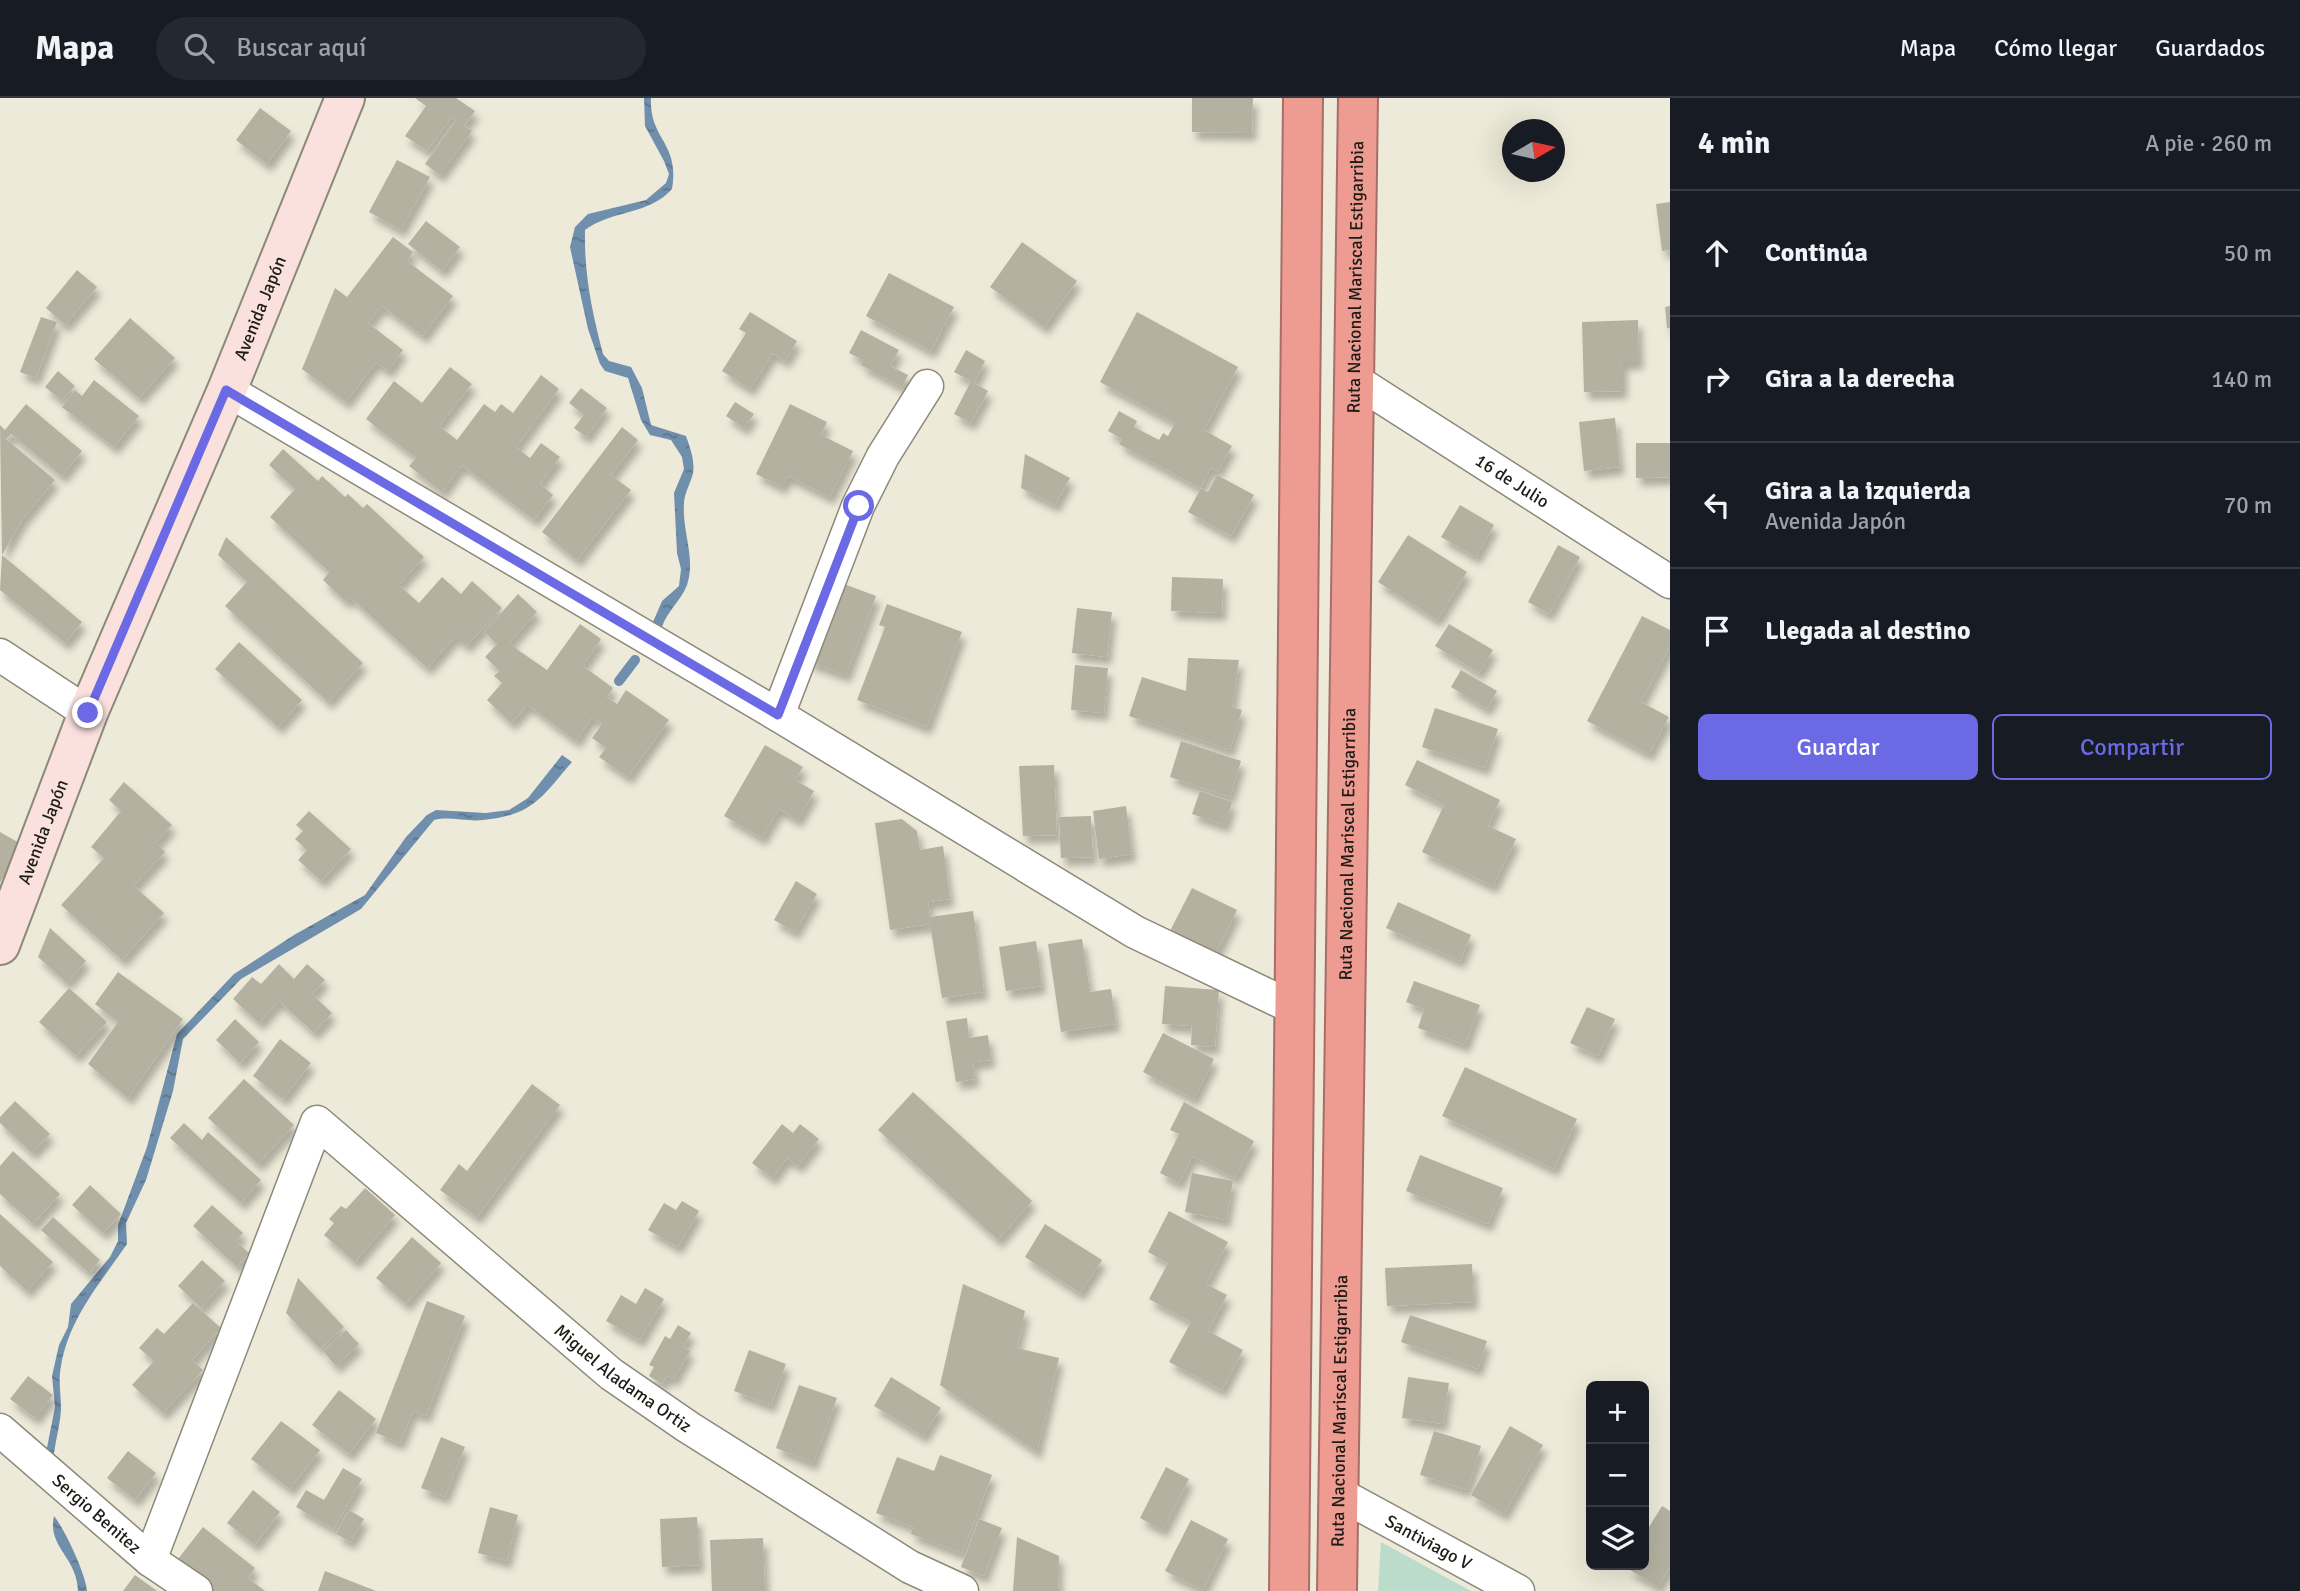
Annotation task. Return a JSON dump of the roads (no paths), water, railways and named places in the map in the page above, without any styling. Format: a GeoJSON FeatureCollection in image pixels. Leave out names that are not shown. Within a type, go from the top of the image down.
{"type":"FeatureCollection","features":[{"type":"Feature","properties":{"kind":"highway"},"geometry":{"type":"LineString","coordinates":[[1289,1591],[1303,98]]}},
{"type":"Feature","properties":{"kind":"highway","name":"Ruta Nacional Mariscal Estigarribia"},"geometry":{"type":"LineString","coordinates":[[1337,1591],[1357,98]]}},
{"type":"Feature","properties":{"kind":"street","name":"Avenida Japón"},"geometry":{"type":"LineString","coordinates":[[0,945],[88,713],[226,390],[345,98]]}},
{"type":"Feature","properties":{"kind":"street","name":"16 de Julio"},"geometry":{"type":"LineString","coordinates":[[1353,379],[1670,582]]}},
{"type":"Feature","properties":{"kind":"street"},"geometry":{"type":"LineString","coordinates":[[778,715],[859,506],[883,456],[927,386]]}},
{"type":"Feature","properties":{"kind":"street"},"geometry":{"type":"LineString","coordinates":[[226,390],[778,715],[1135,932],[1296,1009]]}},
{"type":"Feature","properties":{"kind":"street"},"geometry":{"type":"LineString","coordinates":[[0,654],[88,713]]}},
{"type":"Feature","properties":{"kind":"street","name":"Miguel Aladama Ortiz"},"geometry":{"type":"LineString","coordinates":[[150,1560],[317,1122],[611,1374],[910,1579],[962,1591]]}},
{"type":"Feature","properties":{"kind":"street","name":"Sergio Benitez"},"geometry":{"type":"LineString","coordinates":[[0,1430],[150,1560],[196,1591]]}},
{"type":"Feature","properties":{"kind":"street","name":"Santiviago V"},"geometry":{"type":"LineString","coordinates":[[1338,1493],[1518,1591]]}},
{"type":"Feature","properties":{"kind":"water"},"geometry":{"type":"Polygon","coordinates":[[[644,98],[651,98],[655,123],[672,161],[672,189],[652,204],[607,219],[585,230],[585,246],[595,323],[603,354],[609,361],[631,367],[642,388],[651,425],[686,436],[693,459],[693,473],[684,504],[689,575],[684,591],[662,627],[653,622],[662,601],[679,586],[681,569],[677,553],[674,493],[684,469],[682,457],[671,440],[650,435],[641,420],[628,378],[605,371],[600,364],[588,329],[570,247],[575,227],[588,214],[646,200],[666,183],[669,174],[645,126],[644,98]]]}},
{"type":"Feature","properties":{"kind":"water"},"geometry":{"type":"Polygon","coordinates":[[[562,755],[572,762],[535,803],[525,809],[500,818],[434,820],[361,909],[241,979],[183,1039],[173,1091],[146,1180],[126,1223],[127,1244],[87,1301],[65,1349],[60,1372],[61,1409],[53,1468],[44,1463],[55,1407],[52,1376],[59,1345],[68,1327],[71,1304],[110,1257],[118,1241],[118,1225],[147,1147],[177,1034],[234,974],[294,935],[365,895],[406,837],[427,815],[436,810],[486,813],[509,810],[528,798],[562,755]]]}},
{"type":"Feature","properties":{"kind":"water"},"geometry":{"type":"Polygon","coordinates":[[[54,1516],[74,1552],[87,1591],[78,1591],[73,1569],[55,1536],[54,1516]]]}},
{"type":"Feature","properties":{"kind":"waterway"},"geometry":{"type":"LineString","coordinates":[[619,681],[635,660]]}}]}
